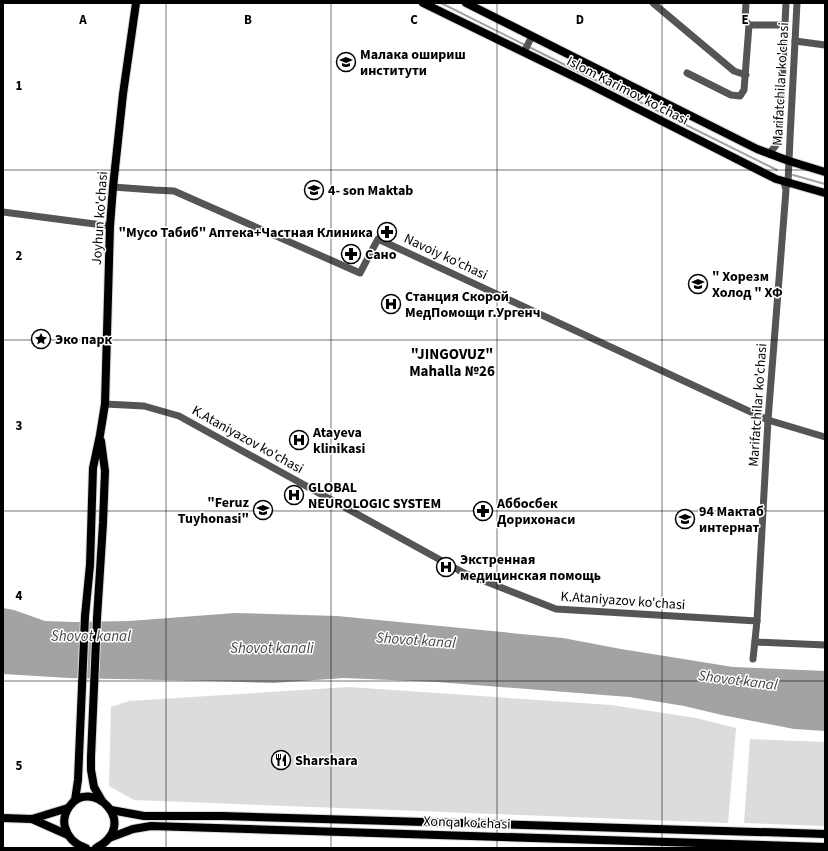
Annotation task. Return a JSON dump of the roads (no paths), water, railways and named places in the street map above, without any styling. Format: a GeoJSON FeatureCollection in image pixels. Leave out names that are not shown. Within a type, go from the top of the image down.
{"type":"FeatureCollection","features":[{"type":"Feature","properties":{"kind":"main road","name":"Joyhun ko'chasi"},"geometry":{"type":"LineString","coordinates":[[75,800],[78,780],[85,616],[90,565],[93,468],[105,404],[110,226],[123,94],[136,3]]}},
{"type":"Feature","properties":{"kind":"main road","name":"Islom Karimov ko'chasi"},"geometry":{"type":"LineString","coordinates":[[423,3],[585,82],[786,185],[825,193]]}},
{"type":"Feature","properties":{"kind":"main road","name":"Islom Karimov ko'chasi"},"geometry":{"type":"LineString","coordinates":[[469,4],[757,149],[825,172]]}},
{"type":"Feature","properties":{"kind":"main road","name":"Joyhun ko'chasi"},"geometry":{"type":"LineString","coordinates":[[100,435],[105,471],[91,770],[94,787],[102,801]]}},
{"type":"Feature","properties":{"kind":"main road"},"geometry":{"type":"LineString","coordinates":[[86,848],[75,846],[65,830],[64,822],[68,808],[75,800],[81,797],[95,798],[108,805],[114,818],[112,833],[109,838]]}},
{"type":"Feature","properties":{"kind":"main road"},"geometry":{"type":"LineString","coordinates":[[3,818],[32,818],[68,808]]}},
{"type":"Feature","properties":{"kind":"main road","name":"Xonqa ko'chasi"},"geometry":{"type":"LineString","coordinates":[[111,810],[144,816],[222,816],[825,834]]}},
{"type":"Feature","properties":{"kind":"main road"},"geometry":{"type":"LineString","coordinates":[[221,828],[222,816]]}},
{"type":"Feature","properties":{"kind":"main road"},"geometry":{"type":"LineString","coordinates":[[32,818],[68,835]]}},
{"type":"Feature","properties":{"kind":"main road","name":"Xonqa ko'chasi"},"geometry":{"type":"LineString","coordinates":[[96,848],[109,838],[133,829],[151,826],[695,842],[746,846],[825,846]]}},
{"type":"Feature","properties":{"kind":"street"},"geometry":{"type":"LineString","coordinates":[[653,3],[734,71],[746,75]]}},
{"type":"Feature","properties":{"kind":"street"},"geometry":{"type":"LineString","coordinates":[[687,73],[730,95],[740,96],[744,90],[746,75],[749,25],[745,20],[746,3]]}},
{"type":"Feature","properties":{"kind":"street","name":"Marifatchilar ko'chasi"},"geometry":{"type":"LineString","coordinates":[[769,154],[776,145],[779,132],[786,3]]}},
{"type":"Feature","properties":{"kind":"street","name":"Marifatchilar ko'chasi"},"geometry":{"type":"LineString","coordinates":[[753,659],[757,621],[768,420],[789,161],[797,3]]}},
{"type":"Feature","properties":{"kind":"street"},"geometry":{"type":"LineString","coordinates":[[749,25],[784,25]]}},
{"type":"Feature","properties":{"kind":"street"},"geometry":{"type":"LineString","coordinates":[[524,52],[532,36]]}},
{"type":"Feature","properties":{"kind":"street"},"geometry":{"type":"LineString","coordinates":[[795,42],[825,45]]}},
{"type":"Feature","properties":{"kind":"street","name":"Navoiy ko'chasi"},"geometry":{"type":"LineString","coordinates":[[113,187],[174,191],[360,273],[378,239],[768,420],[825,437]]}},
{"type":"Feature","properties":{"kind":"street"},"geometry":{"type":"LineString","coordinates":[[3,212],[110,226]]}},
{"type":"Feature","properties":{"kind":"street","name":"K.Ataniyazov ko'chasi"},"geometry":{"type":"LineString","coordinates":[[105,404],[144,406],[179,416],[464,573],[556,609],[757,621]]}},
{"type":"Feature","properties":{"kind":"street"},"geometry":{"type":"LineString","coordinates":[[755,642],[825,645]]}},
{"type":"Feature","properties":{"kind":"water","name":"Shovot kanali"},"geometry":{"type":"Polygon","coordinates":[[[3,608],[14,610],[45,621],[74,622],[129,621],[235,613],[337,616],[563,638],[733,667],[825,671],[825,731],[794,729],[684,706],[629,697],[437,682],[344,678],[273,683],[69,678],[3,674],[3,608]]]}},
{"type":"Feature","properties":{"kind":"waterway"},"geometry":{"type":"LineString","coordinates":[[441,3],[525,45]]}},
{"type":"Feature","properties":{"kind":"waterway"},"geometry":{"type":"LineString","coordinates":[[529,47],[777,170]]}},
{"type":"Feature","properties":{"kind":"waterway"},"geometry":{"type":"LineString","coordinates":[[793,175],[825,184]]}},
{"type":"Feature","properties":{"kind":"place","name":"Малака ошириш институти"},"geometry":{"type":"Point","coordinates":[346,62]}},
{"type":"Feature","properties":{"kind":"place","name":"4- son Maktab"},"geometry":{"type":"Point","coordinates":[314,190]}},
{"type":"Feature","properties":{"kind":"place","name":"\"Мусо Табиб\" Аптека+Частная Клиника"},"geometry":{"type":"Point","coordinates":[387,232]}},
{"type":"Feature","properties":{"kind":"place","name":"Сано"},"geometry":{"type":"Point","coordinates":[351,254]}},
{"type":"Feature","properties":{"kind":"place","name":"\" Хорезм Холод \" ХФ"},"geometry":{"type":"Point","coordinates":[698,284]}},
{"type":"Feature","properties":{"kind":"place","name":"Станция Скорой МедПомощи г.Ургенч"},"geometry":{"type":"Point","coordinates":[391,304]}},
{"type":"Feature","properties":{"kind":"place","name":"Эко парк"},"geometry":{"type":"Point","coordinates":[41,339]}},
{"type":"Feature","properties":{"kind":"place","name":"Atayeva klinikasi"},"geometry":{"type":"Point","coordinates":[299,440]}},
{"type":"Feature","properties":{"kind":"place","name":"GLOBAL NEUROLOGIC SYSTEM"},"geometry":{"type":"Point","coordinates":[294,495]}},
{"type":"Feature","properties":{"kind":"place","name":"\"Feruz Tuyhonasi\""},"geometry":{"type":"Point","coordinates":[263,510]}},
{"type":"Feature","properties":{"kind":"place","name":"Аббосбек Дорихонаси"},"geometry":{"type":"Point","coordinates":[483,511]}},
{"type":"Feature","properties":{"kind":"place","name":"94 Мактаб интернат"},"geometry":{"type":"Point","coordinates":[685,519]}},
{"type":"Feature","properties":{"kind":"place","name":"Экстренная медицинская помощь"},"geometry":{"type":"Point","coordinates":[446,567]}},
{"type":"Feature","properties":{"kind":"place","name":"Sharshara"},"geometry":{"type":"Point","coordinates":[281,760]}},
{"type":"Feature","properties":{"kind":"district","name":"\"JINGOVUZ\" Mahalla №26"},"geometry":{"type":"Point","coordinates":[452,362]}},
{"type":"Feature","properties":{"kind":"water label","name":"Shovot kanal"},"geometry":{"type":"Point","coordinates":[91,636]}},
{"type":"Feature","properties":{"kind":"water label","name":"Shovot kanal"},"geometry":{"type":"Point","coordinates":[416,640]}},
{"type":"Feature","properties":{"kind":"water label","name":"Shovot kanal"},"geometry":{"type":"Point","coordinates":[738,680]}}]}
